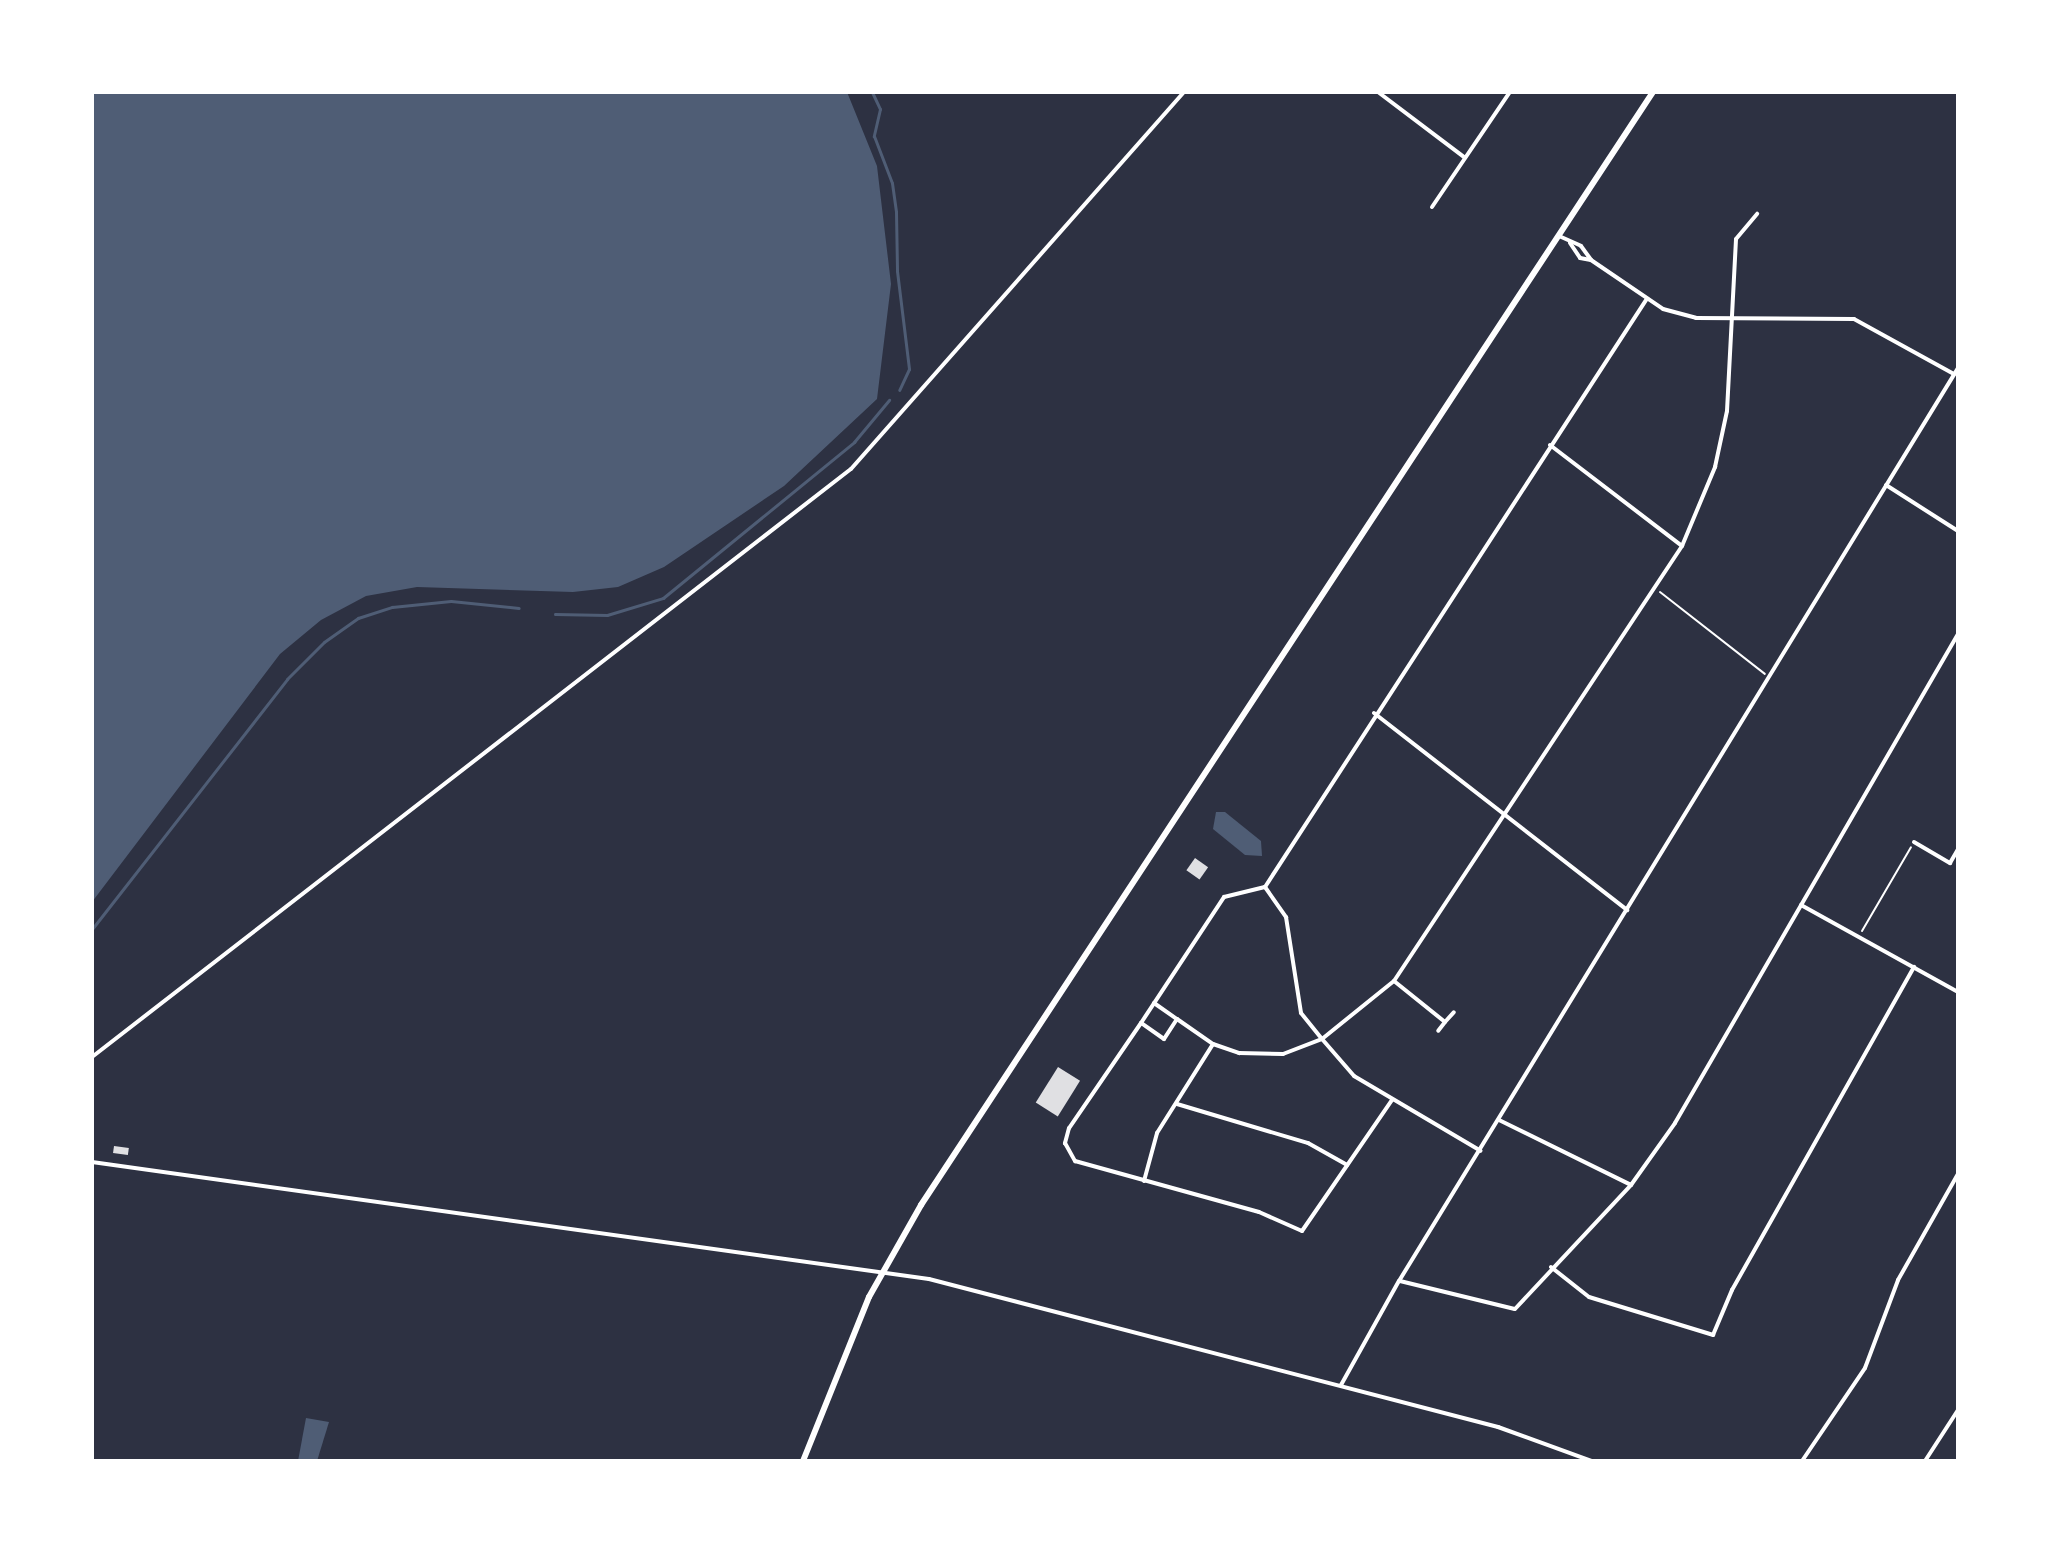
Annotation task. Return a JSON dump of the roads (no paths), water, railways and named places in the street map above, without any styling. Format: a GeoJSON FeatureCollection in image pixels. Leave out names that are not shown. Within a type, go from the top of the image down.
{"type":"FeatureCollection","features":[{"type":"Feature","properties":{"kind":"main road"},"geometry":{"type":"LineString","coordinates":[[803,1461],[882,1271],[1653,92]]}},
{"type":"Feature","properties":{"kind":"street"},"geometry":{"type":"LineString","coordinates":[[92,1057],[851,469],[1184,92]]}},
{"type":"Feature","properties":{"kind":"street"},"geometry":{"type":"LineString","coordinates":[[1378,92],[1464,157]]}},
{"type":"Feature","properties":{"kind":"street"},"geometry":{"type":"LineString","coordinates":[[1432,207],[1510,92]]}},
{"type":"Feature","properties":{"kind":"street"},"geometry":{"type":"LineString","coordinates":[[1154,1003],[1213,1044],[1258,1056],[1283,1054],[1322,1039],[1394,981],[1682,546],[1715,467],[1727,411],[1736,239],[1757,214]]}},
{"type":"Feature","properties":{"kind":"street"},"geometry":{"type":"LineString","coordinates":[[1559,236],[1581,246],[1591,260],[1646,300],[1696,318],[1854,319],[1954,374]]}},
{"type":"Feature","properties":{"kind":"street"},"geometry":{"type":"LineString","coordinates":[[1570,243],[1580,258],[1591,260]]}},
{"type":"Feature","properties":{"kind":"street"},"geometry":{"type":"LineString","coordinates":[[1393,1099],[1302,1231],[1259,1212],[1075,1161],[1065,1143],[1224,897],[1265,887],[1374,713],[1646,300]]}},
{"type":"Feature","properties":{"kind":"street"},"geometry":{"type":"LineString","coordinates":[[1340,1385],[1399,1281],[1958,368]]}},
{"type":"Feature","properties":{"kind":"street"},"geometry":{"type":"LineString","coordinates":[[1550,445],[1682,546]]}},
{"type":"Feature","properties":{"kind":"street"},"geometry":{"type":"LineString","coordinates":[[1886,485],[1958,531]]}},
{"type":"Feature","properties":{"kind":"street"},"geometry":{"type":"LineString","coordinates":[[1399,1281],[1508,1310],[1515,1309],[1551,1267],[1631,1185],[1675,1123],[1958,634]]}},
{"type":"Feature","properties":{"kind":"street"},"geometry":{"type":"LineString","coordinates":[[1374,713],[1627,910]]}},
{"type":"Feature","properties":{"kind":"street"},"geometry":{"type":"LineString","coordinates":[[1914,842],[1950,863],[1958,849]]}},
{"type":"Feature","properties":{"kind":"street"},"geometry":{"type":"LineString","coordinates":[[1265,887],[1286,917],[1301,1013],[1322,1039],[1354,1076],[1481,1151]]}},
{"type":"Feature","properties":{"kind":"street"},"geometry":{"type":"LineString","coordinates":[[1801,905],[1958,992]]}},
{"type":"Feature","properties":{"kind":"street"},"geometry":{"type":"LineString","coordinates":[[1551,1267],[1589,1297],[1713,1335],[1732,1290],[1914,967]]}},
{"type":"Feature","properties":{"kind":"street"},"geometry":{"type":"LineString","coordinates":[[1394,981],[1445,1022]]}},
{"type":"Feature","properties":{"kind":"street"},"geometry":{"type":"LineString","coordinates":[[1438,1031],[1454,1012]]}},
{"type":"Feature","properties":{"kind":"street"},"geometry":{"type":"LineString","coordinates":[[1141,1023],[1164,1039],[1177,1019]]}},
{"type":"Feature","properties":{"kind":"street"},"geometry":{"type":"LineString","coordinates":[[1144,1181],[1157,1133],[1213,1044]]}},
{"type":"Feature","properties":{"kind":"street"},"geometry":{"type":"LineString","coordinates":[[1177,1104],[1308,1143],[1348,1165]]}},
{"type":"Feature","properties":{"kind":"street"},"geometry":{"type":"LineString","coordinates":[[1499,1120],[1631,1185]]}},
{"type":"Feature","properties":{"kind":"street"},"geometry":{"type":"LineString","coordinates":[[92,1162],[882,1271],[978,1289],[1498,1427],[1592,1461]]}},
{"type":"Feature","properties":{"kind":"street"},"geometry":{"type":"LineString","coordinates":[[1802,1461],[1865,1368],[1893,1291],[1958,1174]]}},
{"type":"Feature","properties":{"kind":"street"},"geometry":{"type":"LineString","coordinates":[[1925,1461],[1958,1410]]}},
{"type":"Feature","properties":{"kind":"water"},"geometry":{"type":"Polygon","coordinates":[[[92,92],[847,92],[877,166],[891,284],[877,399],[784,486],[664,567],[618,587],[573,592],[417,587],[366,596],[321,620],[280,654],[92,902],[92,92]]]}},
{"type":"Feature","properties":{"kind":"water"},"geometry":{"type":"Polygon","coordinates":[[[1216,812],[1225,812],[1261,841],[1262,856],[1245,855],[1213,829],[1216,812]]]}},
{"type":"Feature","properties":{"kind":"water"},"geometry":{"type":"Polygon","coordinates":[[[306,1418],[329,1422],[317,1461],[298,1461],[306,1418]]]}},
{"type":"Feature","properties":{"kind":"waterway"},"geometry":{"type":"LineString","coordinates":[[872,92],[880,109],[874,136],[892,183],[896,212],[897,271],[909,369],[899,390]]}},
{"type":"Feature","properties":{"kind":"waterway"},"geometry":{"type":"LineString","coordinates":[[555,614],[607,615],[663,598],[854,442],[889,400]]}},
{"type":"Feature","properties":{"kind":"waterway"},"geometry":{"type":"LineString","coordinates":[[92,929],[287,679],[324,642],[358,618],[392,607],[451,601],[519,608]]}}]}
